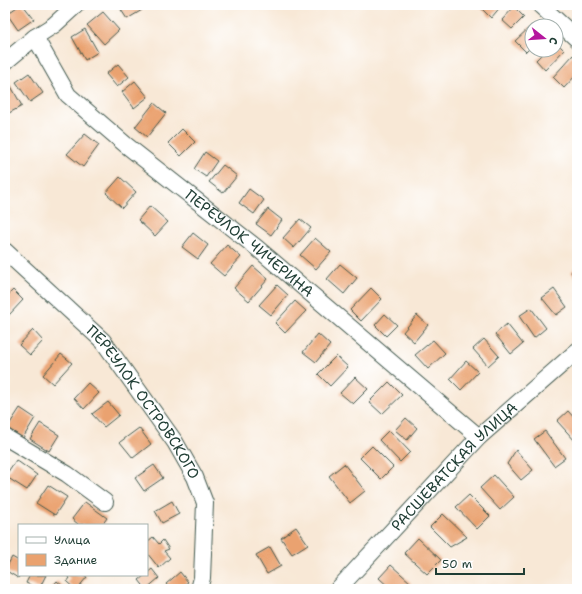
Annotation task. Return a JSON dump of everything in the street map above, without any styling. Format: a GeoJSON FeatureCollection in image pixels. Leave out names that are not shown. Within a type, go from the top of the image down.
{"type":"FeatureCollection","features":[{"type":"Feature","properties":{"kind":"street"},"geometry":{"type":"LineString","coordinates":[[5,62],[35,37],[54,25],[76,5]]}},
{"type":"Feature","properties":{"kind":"street"},"geometry":{"type":"LineString","coordinates":[[540,5],[577,39]]}},
{"type":"Feature","properties":{"kind":"street","name":"ПЕРЕУЛОК ЧИЧЕРИНА"},"geometry":{"type":"LineString","coordinates":[[35,37],[68,95],[126,145],[257,248],[479,437]]}},
{"type":"Feature","properties":{"kind":"street","name":"ПЕРЕУЛОК ОСТРОВСКОГО"},"geometry":{"type":"LineString","coordinates":[[5,251],[103,341],[175,442],[195,477],[205,503],[202,578],[200,589]]}},
{"type":"Feature","properties":{"kind":"street","name":"РАСШЕВАТСКАЯ УЛИЦА"},"geometry":{"type":"LineString","coordinates":[[338,589],[479,437],[577,351]]}},
{"type":"Feature","properties":{"kind":"street"},"geometry":{"type":"LineString","coordinates":[[5,438],[67,474],[105,502]]}},
{"type":"Feature","properties":{"kind":"building"},"geometry":{"type":"Polygon","coordinates":[[[20,5],[23,5],[34,19],[18,30],[7,14],[20,5]]]}},
{"type":"Feature","properties":{"kind":"building"},"geometry":{"type":"Polygon","coordinates":[[[118,5],[138,5],[142,10],[127,19],[118,5]]]}},
{"type":"Feature","properties":{"kind":"building"},"geometry":{"type":"Polygon","coordinates":[[[478,5],[502,5],[491,18],[478,5]]]}},
{"type":"Feature","properties":{"kind":"building"},"geometry":{"type":"Polygon","coordinates":[[[514,7],[524,17],[512,29],[502,20],[514,7]]]}},
{"type":"Feature","properties":{"kind":"building"},"geometry":{"type":"Polygon","coordinates":[[[103,12],[119,30],[104,44],[87,25],[103,12]]]}},
{"type":"Feature","properties":{"kind":"building"},"geometry":{"type":"Polygon","coordinates":[[[85,29],[98,52],[85,60],[72,37],[85,29]]]}},
{"type":"Feature","properties":{"kind":"building"},"geometry":{"type":"Polygon","coordinates":[[[524,33],[524,50],[515,41],[524,33]]]}},
{"type":"Feature","properties":{"kind":"building"},"geometry":{"type":"Polygon","coordinates":[[[573,55],[577,59],[577,74],[564,88],[553,77],[573,55]]]}},
{"type":"Feature","properties":{"kind":"building"},"geometry":{"type":"Polygon","coordinates":[[[538,58],[556,58],[545,70],[536,60],[538,58]]]}},
{"type":"Feature","properties":{"kind":"building"},"geometry":{"type":"Polygon","coordinates":[[[118,64],[129,77],[117,87],[106,74],[118,64]]]}},
{"type":"Feature","properties":{"kind":"building"},"geometry":{"type":"Polygon","coordinates":[[[29,73],[43,93],[30,102],[16,82],[29,73]]]}},
{"type":"Feature","properties":{"kind":"building"},"geometry":{"type":"Polygon","coordinates":[[[8,81],[22,106],[9,113],[5,106],[5,83],[8,81]]]}},
{"type":"Feature","properties":{"kind":"building"},"geometry":{"type":"Polygon","coordinates":[[[135,81],[148,97],[134,108],[122,92],[135,81]]]}},
{"type":"Feature","properties":{"kind":"building"},"geometry":{"type":"Polygon","coordinates":[[[154,103],[166,113],[147,137],[135,127],[154,103]]]}},
{"type":"Feature","properties":{"kind":"building"},"geometry":{"type":"Polygon","coordinates":[[[182,129],[195,142],[181,156],[168,143],[182,129]]]}},
{"type":"Feature","properties":{"kind":"building"},"geometry":{"type":"Polygon","coordinates":[[[85,134],[99,145],[83,167],[67,154],[85,134]]]}},
{"type":"Feature","properties":{"kind":"building"},"geometry":{"type":"Polygon","coordinates":[[[205,152],[217,161],[206,177],[194,169],[205,152]]]}},
{"type":"Feature","properties":{"kind":"building"},"geometry":{"type":"Polygon","coordinates":[[[223,165],[237,176],[223,193],[209,182],[223,165]]]}},
{"type":"Feature","properties":{"kind":"building"},"geometry":{"type":"Polygon","coordinates":[[[120,177],[136,192],[122,208],[106,193],[120,177]]]}},
{"type":"Feature","properties":{"kind":"building"},"geometry":{"type":"Polygon","coordinates":[[[249,189],[264,200],[254,214],[239,203],[249,189]]]}},
{"type":"Feature","properties":{"kind":"building"},"geometry":{"type":"Polygon","coordinates":[[[150,206],[168,222],[155,236],[138,220],[150,206]]]}},
{"type":"Feature","properties":{"kind":"building"},"geometry":{"type":"Polygon","coordinates":[[[268,209],[282,220],[271,235],[256,224],[268,209]]]}},
{"type":"Feature","properties":{"kind":"building"},"geometry":{"type":"Polygon","coordinates":[[[300,219],[311,228],[294,248],[283,238],[300,219]]]}},
{"type":"Feature","properties":{"kind":"building"},"geometry":{"type":"Polygon","coordinates":[[[193,233],[208,245],[198,259],[182,247],[193,233]]]}},
{"type":"Feature","properties":{"kind":"building"},"geometry":{"type":"Polygon","coordinates":[[[315,238],[331,252],[316,269],[300,255],[315,238]]]}},
{"type":"Feature","properties":{"kind":"building"},"geometry":{"type":"Polygon","coordinates":[[[227,245],[241,257],[224,276],[210,264],[227,245]]]}},
{"type":"Feature","properties":{"kind":"building"},"geometry":{"type":"Polygon","coordinates":[[[340,264],[357,278],[344,294],[327,279],[340,264]]]}},
{"type":"Feature","properties":{"kind":"building"},"geometry":{"type":"Polygon","coordinates":[[[253,266],[268,279],[249,301],[234,288],[253,266]]]}},
{"type":"Feature","properties":{"kind":"building"},"geometry":{"type":"Polygon","coordinates":[[[577,266],[577,279],[571,272],[577,266]]]}},
{"type":"Feature","properties":{"kind":"building"},"geometry":{"type":"Polygon","coordinates":[[[277,285],[288,295],[271,315],[259,305],[277,285]]]}},
{"type":"Feature","properties":{"kind":"building"},"geometry":{"type":"Polygon","coordinates":[[[371,288],[382,299],[361,321],[350,310],[371,288]]]}},
{"type":"Feature","properties":{"kind":"building"},"geometry":{"type":"Polygon","coordinates":[[[554,289],[567,307],[556,315],[542,298],[554,289]]]}},
{"type":"Feature","properties":{"kind":"building"},"geometry":{"type":"Polygon","coordinates":[[[13,290],[23,300],[9,315],[5,311],[5,298],[13,290]]]}},
{"type":"Feature","properties":{"kind":"building"},"geometry":{"type":"Polygon","coordinates":[[[295,301],[306,311],[285,333],[275,323],[295,301]]]}},
{"type":"Feature","properties":{"kind":"building"},"geometry":{"type":"Polygon","coordinates":[[[531,308],[546,328],[534,338],[519,316],[531,308]]]}},
{"type":"Feature","properties":{"kind":"building"},"geometry":{"type":"Polygon","coordinates":[[[385,314],[397,325],[386,336],[375,325],[385,314]]]}},
{"type":"Feature","properties":{"kind":"building"},"geometry":{"type":"Polygon","coordinates":[[[417,315],[428,325],[414,342],[403,332],[417,315]]]}},
{"type":"Feature","properties":{"kind":"building"},"geometry":{"type":"Polygon","coordinates":[[[507,324],[523,344],[511,354],[495,334],[507,324]]]}},
{"type":"Feature","properties":{"kind":"building"},"geometry":{"type":"Polygon","coordinates":[[[33,330],[43,341],[30,355],[19,345],[33,330]]]}},
{"type":"Feature","properties":{"kind":"building"},"geometry":{"type":"Polygon","coordinates":[[[318,334],[330,345],[316,362],[303,352],[318,334]]]}},
{"type":"Feature","properties":{"kind":"building"},"geometry":{"type":"Polygon","coordinates":[[[484,339],[499,356],[488,366],[473,349],[484,339]]]}},
{"type":"Feature","properties":{"kind":"building"},"geometry":{"type":"Polygon","coordinates":[[[433,340],[445,353],[428,369],[415,355],[433,340]]]}},
{"type":"Feature","properties":{"kind":"building"},"geometry":{"type":"Polygon","coordinates":[[[61,354],[72,363],[53,384],[43,375],[61,354]]]}},
{"type":"Feature","properties":{"kind":"building"},"geometry":{"type":"Polygon","coordinates":[[[336,356],[348,367],[330,386],[318,374],[336,356]]]}},
{"type":"Feature","properties":{"kind":"building"},"geometry":{"type":"Polygon","coordinates":[[[466,361],[478,372],[461,390],[450,379],[466,361]]]}},
{"type":"Feature","properties":{"kind":"building"},"geometry":{"type":"Polygon","coordinates":[[[355,377],[368,389],[353,404],[340,393],[355,377]]]}},
{"type":"Feature","properties":{"kind":"building"},"geometry":{"type":"Polygon","coordinates":[[[389,382],[402,395],[382,414],[369,402],[389,382]]]}},
{"type":"Feature","properties":{"kind":"building"},"geometry":{"type":"Polygon","coordinates":[[[88,383],[99,393],[84,409],[74,398],[88,383]]]}},
{"type":"Feature","properties":{"kind":"building"},"geometry":{"type":"Polygon","coordinates":[[[108,402],[119,415],[104,427],[92,414],[108,402]]]}},
{"type":"Feature","properties":{"kind":"building"},"geometry":{"type":"Polygon","coordinates":[[[20,408],[35,418],[23,438],[7,428],[20,408]]]}},
{"type":"Feature","properties":{"kind":"building"},"geometry":{"type":"Polygon","coordinates":[[[568,411],[577,421],[576,442],[557,421],[568,411]]]}},
{"type":"Feature","properties":{"kind":"building"},"geometry":{"type":"Polygon","coordinates":[[[406,418],[417,428],[407,440],[395,430],[406,418]]]}},
{"type":"Feature","properties":{"kind":"building"},"geometry":{"type":"Polygon","coordinates":[[[40,423],[59,435],[49,451],[30,439],[40,423]]]}},
{"type":"Feature","properties":{"kind":"building"},"geometry":{"type":"Polygon","coordinates":[[[139,428],[151,444],[133,458],[120,442],[139,428]]]}},
{"type":"Feature","properties":{"kind":"building"},"geometry":{"type":"Polygon","coordinates":[[[389,430],[410,452],[400,462],[379,440],[389,430]]]}},
{"type":"Feature","properties":{"kind":"building"},"geometry":{"type":"Polygon","coordinates":[[[545,431],[565,458],[554,466],[534,439],[545,431]]]}},
{"type":"Feature","properties":{"kind":"building"},"geometry":{"type":"Polygon","coordinates":[[[372,446],[393,467],[381,479],[360,458],[372,446]]]}},
{"type":"Feature","properties":{"kind":"building"},"geometry":{"type":"Polygon","coordinates":[[[516,450],[533,470],[521,480],[507,464],[516,450]]]}},
{"type":"Feature","properties":{"kind":"building"},"geometry":{"type":"Polygon","coordinates":[[[16,460],[37,475],[27,490],[5,476],[16,460]]]}},
{"type":"Feature","properties":{"kind":"building"},"geometry":{"type":"Polygon","coordinates":[[[344,464],[365,491],[350,503],[329,476],[344,464]]]}},
{"type":"Feature","properties":{"kind":"building"},"geometry":{"type":"Polygon","coordinates":[[[154,465],[163,478],[144,491],[135,478],[154,465]]]}},
{"type":"Feature","properties":{"kind":"building"},"geometry":{"type":"Polygon","coordinates":[[[494,475],[514,497],[500,510],[480,488],[494,475]]]}},
{"type":"Feature","properties":{"kind":"building"},"geometry":{"type":"Polygon","coordinates":[[[48,485],[67,497],[55,515],[36,503],[48,485]]]}},
{"type":"Feature","properties":{"kind":"building"},"geometry":{"type":"Polygon","coordinates":[[[469,495],[490,516],[477,529],[456,507],[469,495]]]}},
{"type":"Feature","properties":{"kind":"building"},"geometry":{"type":"Polygon","coordinates":[[[172,501],[179,514],[162,523],[155,511],[172,501]]]}},
{"type":"Feature","properties":{"kind":"building"},"geometry":{"type":"Polygon","coordinates":[[[85,502],[107,518],[103,524],[78,524],[72,519],[85,502]]]}},
{"type":"Feature","properties":{"kind":"building"},"geometry":{"type":"Polygon","coordinates":[[[443,514],[467,537],[450,547],[430,527],[443,514]]]}},
{"type":"Feature","properties":{"kind":"building"},"geometry":{"type":"Polygon","coordinates":[[[296,527],[308,544],[292,554],[281,538],[296,527]]]}},
{"type":"Feature","properties":{"kind":"building"},"geometry":{"type":"Polygon","coordinates":[[[153,537],[159,544],[163,540],[169,549],[164,551],[170,558],[159,568],[148,554],[148,541],[153,537]]]}},
{"type":"Feature","properties":{"kind":"building"},"geometry":{"type":"Polygon","coordinates":[[[418,538],[441,560],[427,574],[404,553],[418,538]]]}},
{"type":"Feature","properties":{"kind":"building"},"geometry":{"type":"Polygon","coordinates":[[[270,547],[281,566],[267,574],[256,555],[270,547]]]}},
{"type":"Feature","properties":{"kind":"building"},"geometry":{"type":"Polygon","coordinates":[[[12,557],[18,560],[18,576],[19,576],[18,578],[5,570],[12,557]]]}},
{"type":"Feature","properties":{"kind":"building"},"geometry":{"type":"Polygon","coordinates":[[[391,565],[411,583],[405,589],[391,589],[379,578],[391,565]]]}},
{"type":"Feature","properties":{"kind":"building"},"geometry":{"type":"Polygon","coordinates":[[[152,569],[159,578],[146,589],[139,580],[144,576],[148,576],[148,572],[152,569]]]}},
{"type":"Feature","properties":{"kind":"building"},"geometry":{"type":"Polygon","coordinates":[[[180,572],[188,582],[179,589],[170,589],[166,584],[180,572]]]}},
{"type":"Feature","properties":{"kind":"building"},"geometry":{"type":"Polygon","coordinates":[[[30,576],[46,576],[39,589],[26,583],[30,576]]]}},
{"type":"Feature","properties":{"kind":"building"},"geometry":{"type":"Polygon","coordinates":[[[67,576],[87,577],[77,589],[67,582],[70,578],[67,576]]]}},
{"type":"Feature","properties":{"kind":"building"},"geometry":{"type":"Polygon","coordinates":[[[57,581],[65,588],[65,589],[50,589],[57,581]]]}}]}
